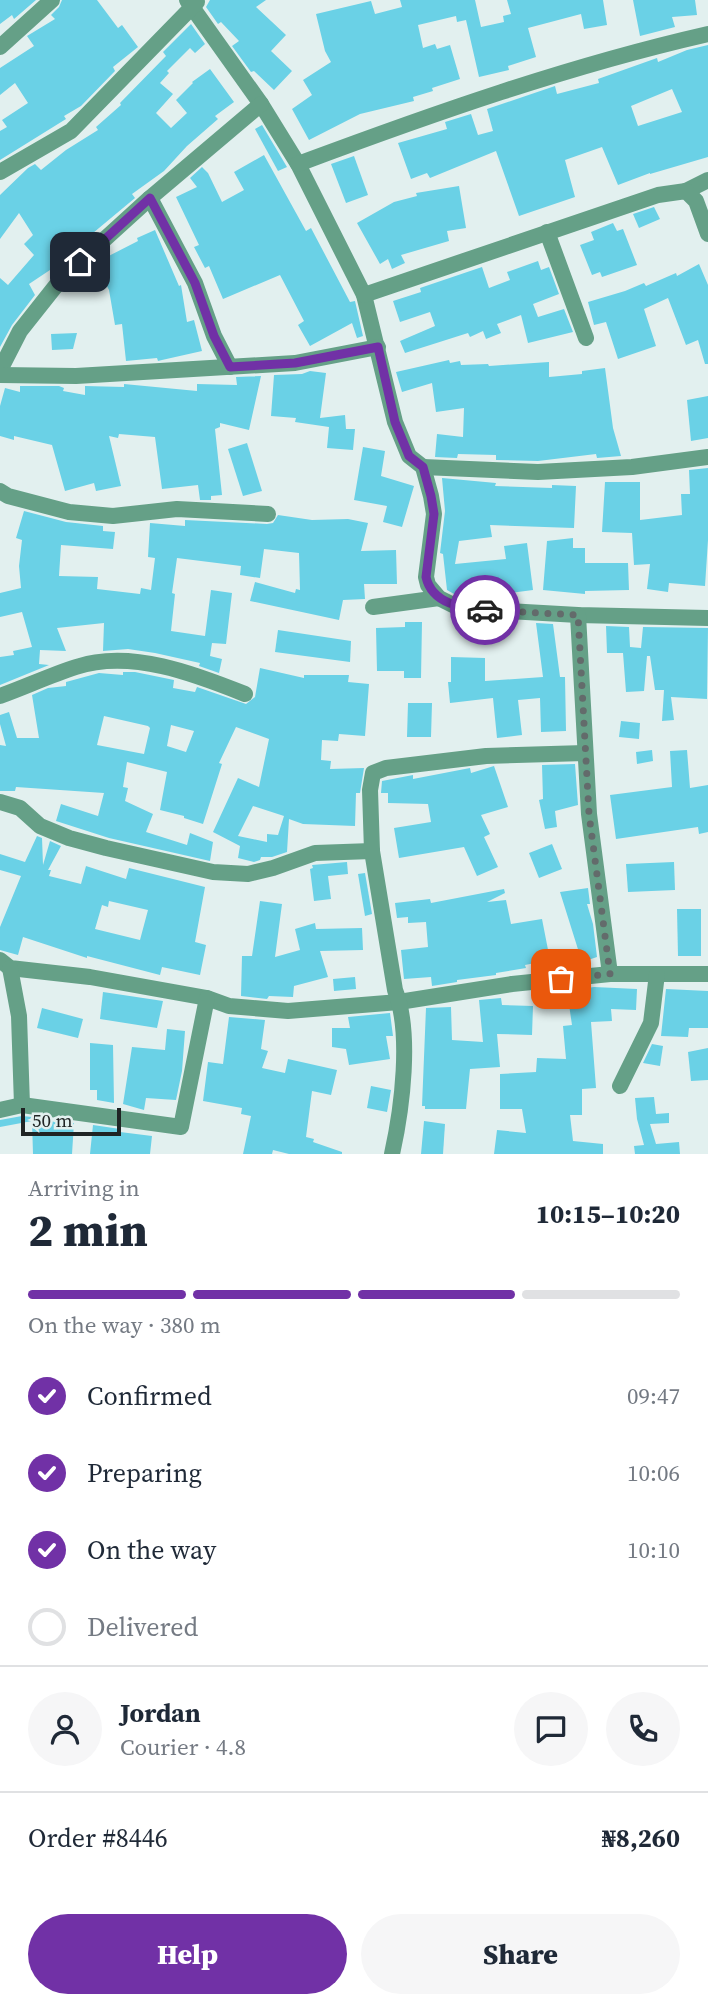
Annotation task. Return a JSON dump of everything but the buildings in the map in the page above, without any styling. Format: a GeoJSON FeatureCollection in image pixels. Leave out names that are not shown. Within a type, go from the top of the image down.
{"type":"FeatureCollection","features":[{"type":"Feature","properties":{"kind":"street"},"geometry":{"type":"LineString","coordinates":[[0,47],[52,0]]}},
{"type":"Feature","properties":{"kind":"street"},"geometry":{"type":"LineString","coordinates":[[0,173],[71,131],[122,81],[193,2],[298,164],[364,295],[395,422],[409,456],[423,467],[538,472],[632,467],[708,457]]}},
{"type":"Feature","properties":{"kind":"street"},"geometry":{"type":"LineString","coordinates":[[298,164],[540,80],[643,49],[708,34]]}},
{"type":"Feature","properties":{"kind":"street"},"geometry":{"type":"LineString","coordinates":[[261,104],[150,198],[62,278],[20,331],[0,372],[76,376],[295,363],[378,347]]}},
{"type":"Feature","properties":{"kind":"street"},"geometry":{"type":"LineString","coordinates":[[364,295],[658,195],[686,191],[708,180]]}},
{"type":"Feature","properties":{"kind":"street"},"geometry":{"type":"LineString","coordinates":[[686,191],[696,201],[708,234]]}},
{"type":"Feature","properties":{"kind":"street"},"geometry":{"type":"LineString","coordinates":[[150,198],[195,283],[214,336],[230,367]]}},
{"type":"Feature","properties":{"kind":"street"},"geometry":{"type":"LineString","coordinates":[[547,232],[586,338]]}},
{"type":"Feature","properties":{"kind":"street"},"geometry":{"type":"LineString","coordinates":[[423,467],[434,514],[426,577],[428,585],[439,597],[455,606],[578,615],[708,618]]}},
{"type":"Feature","properties":{"kind":"street"},"geometry":{"type":"LineString","coordinates":[[0,491],[8,496],[69,512],[113,516],[177,509],[268,514]]}},
{"type":"Feature","properties":{"kind":"street"},"geometry":{"type":"LineString","coordinates":[[373,607],[439,597]]}},
{"type":"Feature","properties":{"kind":"street"},"geometry":{"type":"LineString","coordinates":[[578,615],[589,814],[610,974]]}},
{"type":"Feature","properties":{"kind":"street"},"geometry":{"type":"LineString","coordinates":[[0,696],[79,666],[139,662],[165,666],[245,694]]}},
{"type":"Feature","properties":{"kind":"street"},"geometry":{"type":"LineString","coordinates":[[392,1154],[400,1116],[403,1058],[399,1002],[372,850],[370,790],[373,773],[486,756],[585,753]]}},
{"type":"Feature","properties":{"kind":"street"},"geometry":{"type":"LineString","coordinates":[[0,802],[20,808],[40,826],[69,838],[213,872],[248,874],[315,853],[372,850]]}},
{"type":"Feature","properties":{"kind":"street"},"geometry":{"type":"LineString","coordinates":[[22,1105],[19,1016],[5,964],[207,998],[229,1006],[288,1011],[399,1002],[610,974],[708,974]]}},
{"type":"Feature","properties":{"kind":"street"},"geometry":{"type":"LineString","coordinates":[[620,1086],[651,1023],[657,974]]}},
{"type":"Feature","properties":{"kind":"street"},"geometry":{"type":"LineString","coordinates":[[0,1110],[22,1105],[181,1127],[207,998]]}},
{"type":"Feature","properties":{"kind":"way so far"},"geometry":{"type":"LineString","coordinates":[[485,610],[578,615],[589,814],[610,974],[561,979]]}},
{"type":"Feature","properties":{"kind":"route"},"geometry":{"type":"LineString","coordinates":[[80,262],[150,198],[195,283],[214,336],[230,367],[295,363],[378,347],[395,422],[409,456],[423,467],[431,496],[434,514],[426,577],[428,585],[439,597],[455,606],[485,610]]}}]}
